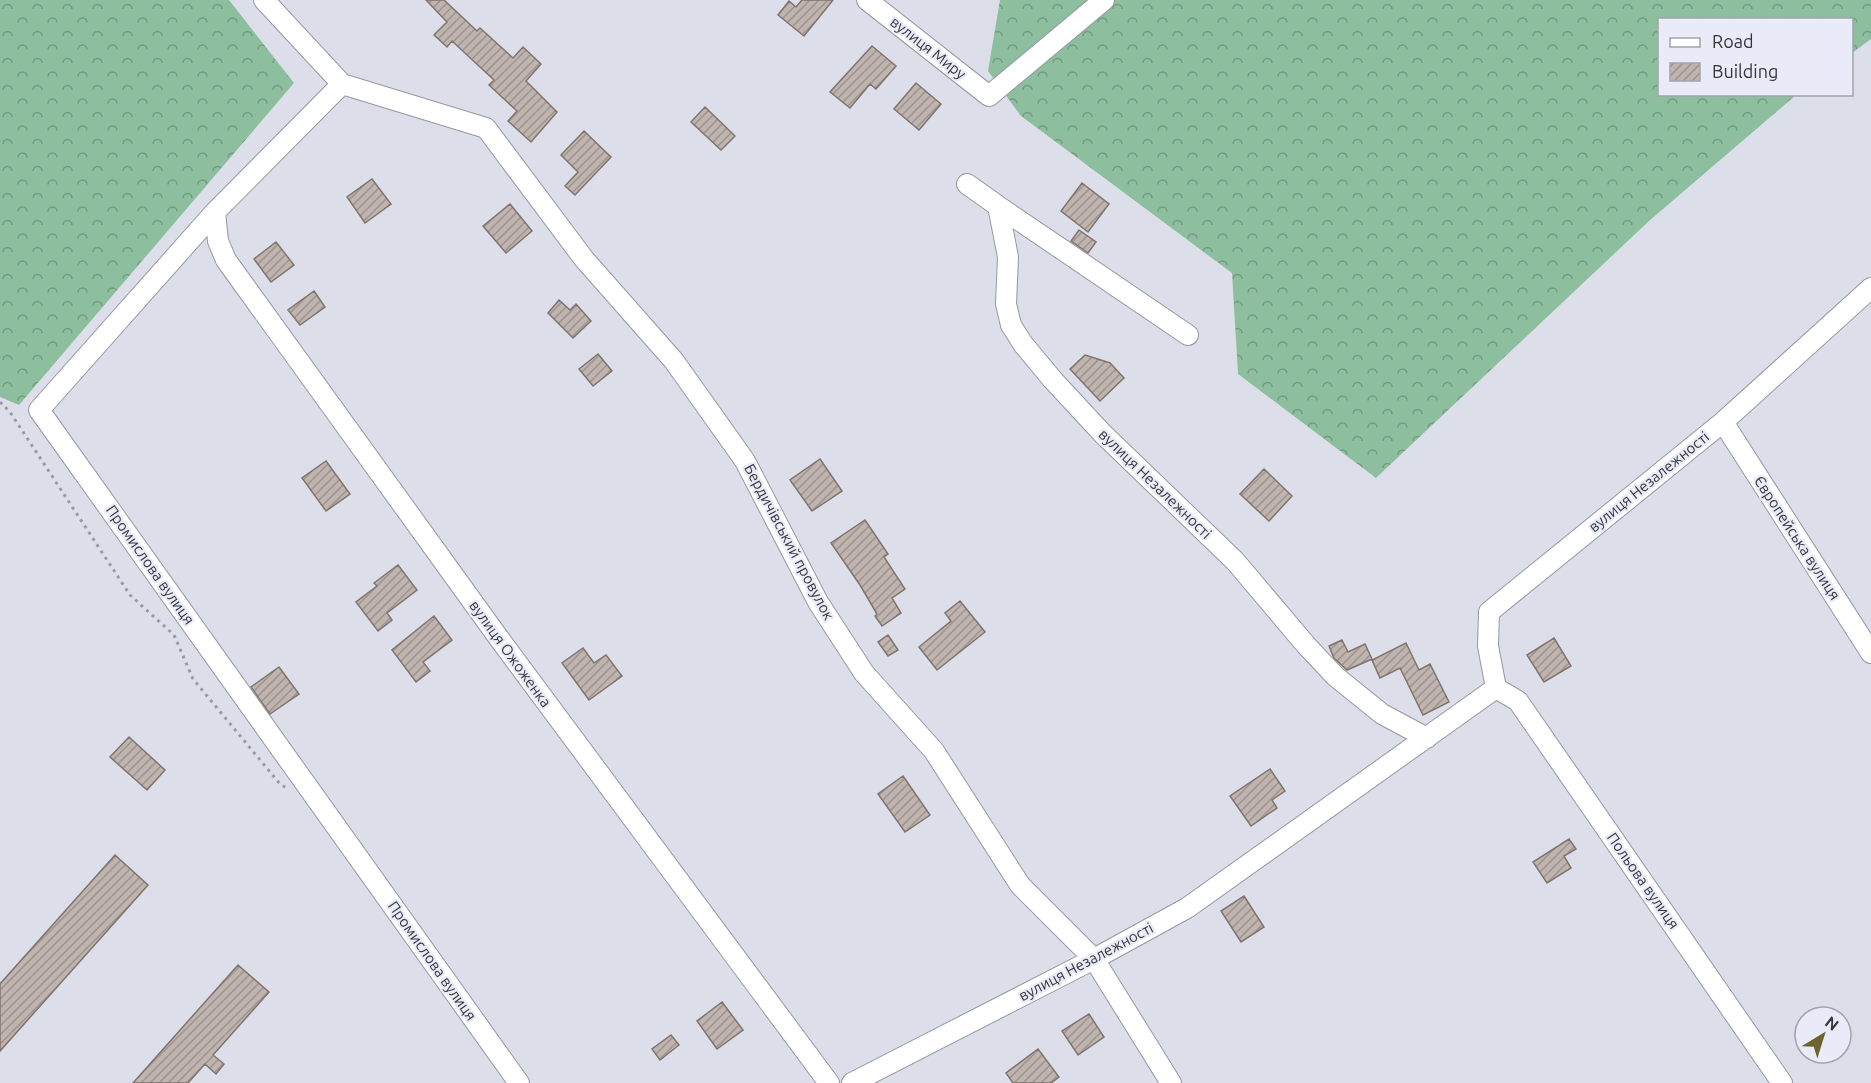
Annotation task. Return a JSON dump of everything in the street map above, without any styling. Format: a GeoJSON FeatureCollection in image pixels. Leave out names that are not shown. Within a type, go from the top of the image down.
{"type":"FeatureCollection","features":[{"type":"Feature","properties":{"kind":"street"},"geometry":{"type":"LineString","coordinates":[[264,0],[342,84]]}},
{"type":"Feature","properties":{"kind":"street","name":"вулиця Миру"},"geometry":{"type":"LineString","coordinates":[[867,0],[989,96],[1104,0]]}},
{"type":"Feature","properties":{"kind":"street","name":"Промислова вулиця"},"geometry":{"type":"LineString","coordinates":[[342,84],[215,212],[39,410],[519,1083]]}},
{"type":"Feature","properties":{"kind":"street","name":"Бердичівський провулок"},"geometry":{"type":"LineString","coordinates":[[342,84],[486,128],[584,259],[674,361],[745,461],[818,602],[864,673],[934,751],[1020,885],[1094,959],[1171,1083]]}},
{"type":"Feature","properties":{"kind":"street"},"geometry":{"type":"LineString","coordinates":[[967,184],[1188,335]]}},
{"type":"Feature","properties":{"kind":"street","name":"вулиця Незалежності"},"geometry":{"type":"LineString","coordinates":[[998,207],[1008,257],[1006,304],[1011,325],[1023,344],[1103,434],[1234,561],[1305,645],[1335,676],[1383,714],[1427,738]]}},
{"type":"Feature","properties":{"kind":"street","name":"вулиця Ожоженка"},"geometry":{"type":"LineString","coordinates":[[215,212],[218,241],[226,260],[491,628],[829,1083]]}},
{"type":"Feature","properties":{"kind":"street","name":"вулиця Незалежності"},"geometry":{"type":"LineString","coordinates":[[852,1083],[1094,959],[1187,908],[1496,688],[1488,646],[1489,612],[1723,422],[1871,288]]}},
{"type":"Feature","properties":{"kind":"street","name":"Європейська вулиця"},"geometry":{"type":"LineString","coordinates":[[1723,422],[1871,653]]}},
{"type":"Feature","properties":{"kind":"street","name":"Польова вулиця"},"geometry":{"type":"LineString","coordinates":[[1496,688],[1518,701],[1782,1083]]}},
{"type":"Feature","properties":{"kind":"path"},"geometry":{"type":"LineString","coordinates":[[0,402],[10,412],[130,595],[174,635],[193,679],[280,784],[289,790]]}},
{"type":"Feature","properties":{"kind":"green space"},"geometry":{"type":"Polygon","coordinates":[[[0,0],[229,0],[294,83],[19,405],[0,397],[0,0]]]}},
{"type":"Feature","properties":{"kind":"green space"},"geometry":{"type":"Polygon","coordinates":[[[1000,0],[1871,0],[1871,39],[1853,52],[1853,18],[1658,18],[1658,96],[1795,96],[1649,221],[1376,478],[1238,374],[1232,273],[1021,116],[988,71],[1000,0]]]}},
{"type":"Feature","properties":{"kind":"building"},"geometry":{"type":"Polygon","coordinates":[[[426,0],[444,0],[477,31],[480,28],[513,58],[523,47],[541,64],[526,81],[557,112],[531,142],[508,121],[517,111],[489,85],[494,80],[452,41],[447,47],[434,35],[447,22],[426,0]]]}},
{"type":"Feature","properties":{"kind":"building"},"geometry":{"type":"Polygon","coordinates":[[[802,0],[833,0],[804,36],[778,15],[789,1],[796,7],[802,0]]]}},
{"type":"Feature","properties":{"kind":"building"},"geometry":{"type":"Polygon","coordinates":[[[872,46],[896,66],[876,89],[870,84],[850,108],[830,92],[872,46]]]}},
{"type":"Feature","properties":{"kind":"building"},"geometry":{"type":"Polygon","coordinates":[[[916,83],[941,104],[919,130],[894,109],[916,83]]]}},
{"type":"Feature","properties":{"kind":"building"},"geometry":{"type":"Polygon","coordinates":[[[705,107],[735,136],[721,150],[691,122],[705,107]]]}},
{"type":"Feature","properties":{"kind":"building"},"geometry":{"type":"Polygon","coordinates":[[[584,131],[611,157],[575,195],[565,186],[578,172],[561,155],[584,131]]]}},
{"type":"Feature","properties":{"kind":"building"},"geometry":{"type":"Polygon","coordinates":[[[372,179],[391,204],[365,223],[347,197],[372,179]]]}},
{"type":"Feature","properties":{"kind":"building"},"geometry":{"type":"Polygon","coordinates":[[[1082,183],[1109,204],[1088,232],[1061,211],[1082,183]]]}},
{"type":"Feature","properties":{"kind":"building"},"geometry":{"type":"Polygon","coordinates":[[[510,204],[532,231],[506,253],[483,226],[510,204]]]}},
{"type":"Feature","properties":{"kind":"building"},"geometry":{"type":"Polygon","coordinates":[[[1079,230],[1096,242],[1088,253],[1071,241],[1079,230]]]}},
{"type":"Feature","properties":{"kind":"building"},"geometry":{"type":"Polygon","coordinates":[[[276,242],[294,265],[271,282],[254,259],[276,242]]]}},
{"type":"Feature","properties":{"kind":"building"},"geometry":{"type":"Polygon","coordinates":[[[314,291],[325,307],[300,325],[288,310],[314,291]]]}},
{"type":"Feature","properties":{"kind":"building"},"geometry":{"type":"Polygon","coordinates":[[[559,300],[570,310],[576,304],[591,321],[573,338],[548,313],[559,300]]]}},
{"type":"Feature","properties":{"kind":"building"},"geometry":{"type":"Polygon","coordinates":[[[598,354],[612,371],[593,386],[579,369],[598,354]]]}},
{"type":"Feature","properties":{"kind":"building"},"geometry":{"type":"Polygon","coordinates":[[[1085,355],[1110,363],[1124,378],[1100,401],[1070,369],[1085,355]]]}},
{"type":"Feature","properties":{"kind":"building"},"geometry":{"type":"Polygon","coordinates":[[[820,459],[842,491],[812,511],[790,480],[820,459]]]}},
{"type":"Feature","properties":{"kind":"building"},"geometry":{"type":"Polygon","coordinates":[[[326,461],[350,494],[326,511],[302,478],[326,461]]]}},
{"type":"Feature","properties":{"kind":"building"},"geometry":{"type":"Polygon","coordinates":[[[1264,469],[1292,496],[1269,521],[1240,494],[1264,469]]]}},
{"type":"Feature","properties":{"kind":"building"},"geometry":{"type":"Polygon","coordinates":[[[865,520],[888,554],[884,557],[905,589],[892,598],[901,613],[882,626],[860,585],[831,543],[865,520]]]}},
{"type":"Feature","properties":{"kind":"building"},"geometry":{"type":"Polygon","coordinates":[[[398,565],[417,590],[387,613],[392,620],[378,631],[356,602],[377,586],[374,583],[398,565]]]}},
{"type":"Feature","properties":{"kind":"building"},"geometry":{"type":"Polygon","coordinates":[[[960,601],[985,632],[937,670],[919,647],[951,621],[945,613],[960,601]]]}},
{"type":"Feature","properties":{"kind":"building"},"geometry":{"type":"Polygon","coordinates":[[[434,616],[452,640],[423,662],[430,671],[416,682],[392,650],[434,616]]]}},
{"type":"Feature","properties":{"kind":"building"},"geometry":{"type":"Polygon","coordinates":[[[888,635],[898,650],[888,656],[878,642],[888,635]]]}},
{"type":"Feature","properties":{"kind":"building"},"geometry":{"type":"Polygon","coordinates":[[[1554,638],[1571,666],[1544,682],[1527,655],[1554,638]]]}},
{"type":"Feature","properties":{"kind":"building"},"geometry":{"type":"Polygon","coordinates":[[[1342,640],[1348,652],[1365,644],[1372,659],[1347,670],[1334,658],[1329,646],[1342,640]]]}},
{"type":"Feature","properties":{"kind":"building"},"geometry":{"type":"Polygon","coordinates":[[[1406,643],[1419,670],[1430,664],[1449,702],[1423,715],[1400,668],[1380,678],[1372,660],[1406,643]]]}},
{"type":"Feature","properties":{"kind":"building"},"geometry":{"type":"Polygon","coordinates":[[[583,648],[594,663],[606,655],[622,676],[589,700],[562,663],[583,648]]]}},
{"type":"Feature","properties":{"kind":"building"},"geometry":{"type":"Polygon","coordinates":[[[279,667],[299,694],[270,714],[251,687],[279,667]]]}},
{"type":"Feature","properties":{"kind":"building"},"geometry":{"type":"Polygon","coordinates":[[[129,737],[165,770],[147,790],[110,757],[129,737]]]}},
{"type":"Feature","properties":{"kind":"building"},"geometry":{"type":"Polygon","coordinates":[[[1270,769],[1285,791],[1272,800],[1277,808],[1251,826],[1230,796],[1270,769]]]}},
{"type":"Feature","properties":{"kind":"building"},"geometry":{"type":"Polygon","coordinates":[[[903,776],[930,815],[905,832],[878,794],[903,776]]]}},
{"type":"Feature","properties":{"kind":"building"},"geometry":{"type":"Polygon","coordinates":[[[1569,839],[1576,849],[1564,856],[1571,868],[1547,883],[1533,862],[1569,839]]]}},
{"type":"Feature","properties":{"kind":"building"},"geometry":{"type":"Polygon","coordinates":[[[115,855],[148,885],[0,1051],[0,984],[115,855]]]}},
{"type":"Feature","properties":{"kind":"building"},"geometry":{"type":"Polygon","coordinates":[[[1244,896],[1264,927],[1241,942],[1221,911],[1244,896]]]}},
{"type":"Feature","properties":{"kind":"building"},"geometry":{"type":"Polygon","coordinates":[[[238,965],[269,992],[213,1055],[224,1064],[216,1074],[205,1064],[188,1083],[133,1083],[238,965]]]}},
{"type":"Feature","properties":{"kind":"building"},"geometry":{"type":"Polygon","coordinates":[[[722,1002],[743,1030],[717,1049],[697,1021],[722,1002]]]}},
{"type":"Feature","properties":{"kind":"building"},"geometry":{"type":"Polygon","coordinates":[[[1089,1014],[1104,1037],[1078,1055],[1062,1031],[1089,1014]]]}},
{"type":"Feature","properties":{"kind":"building"},"geometry":{"type":"Polygon","coordinates":[[[671,1035],[679,1045],[660,1060],[652,1049],[671,1035]]]}},
{"type":"Feature","properties":{"kind":"building"},"geometry":{"type":"Polygon","coordinates":[[[1038,1049],[1059,1077],[1051,1083],[1013,1083],[1006,1073],[1038,1049]]]}}]}
